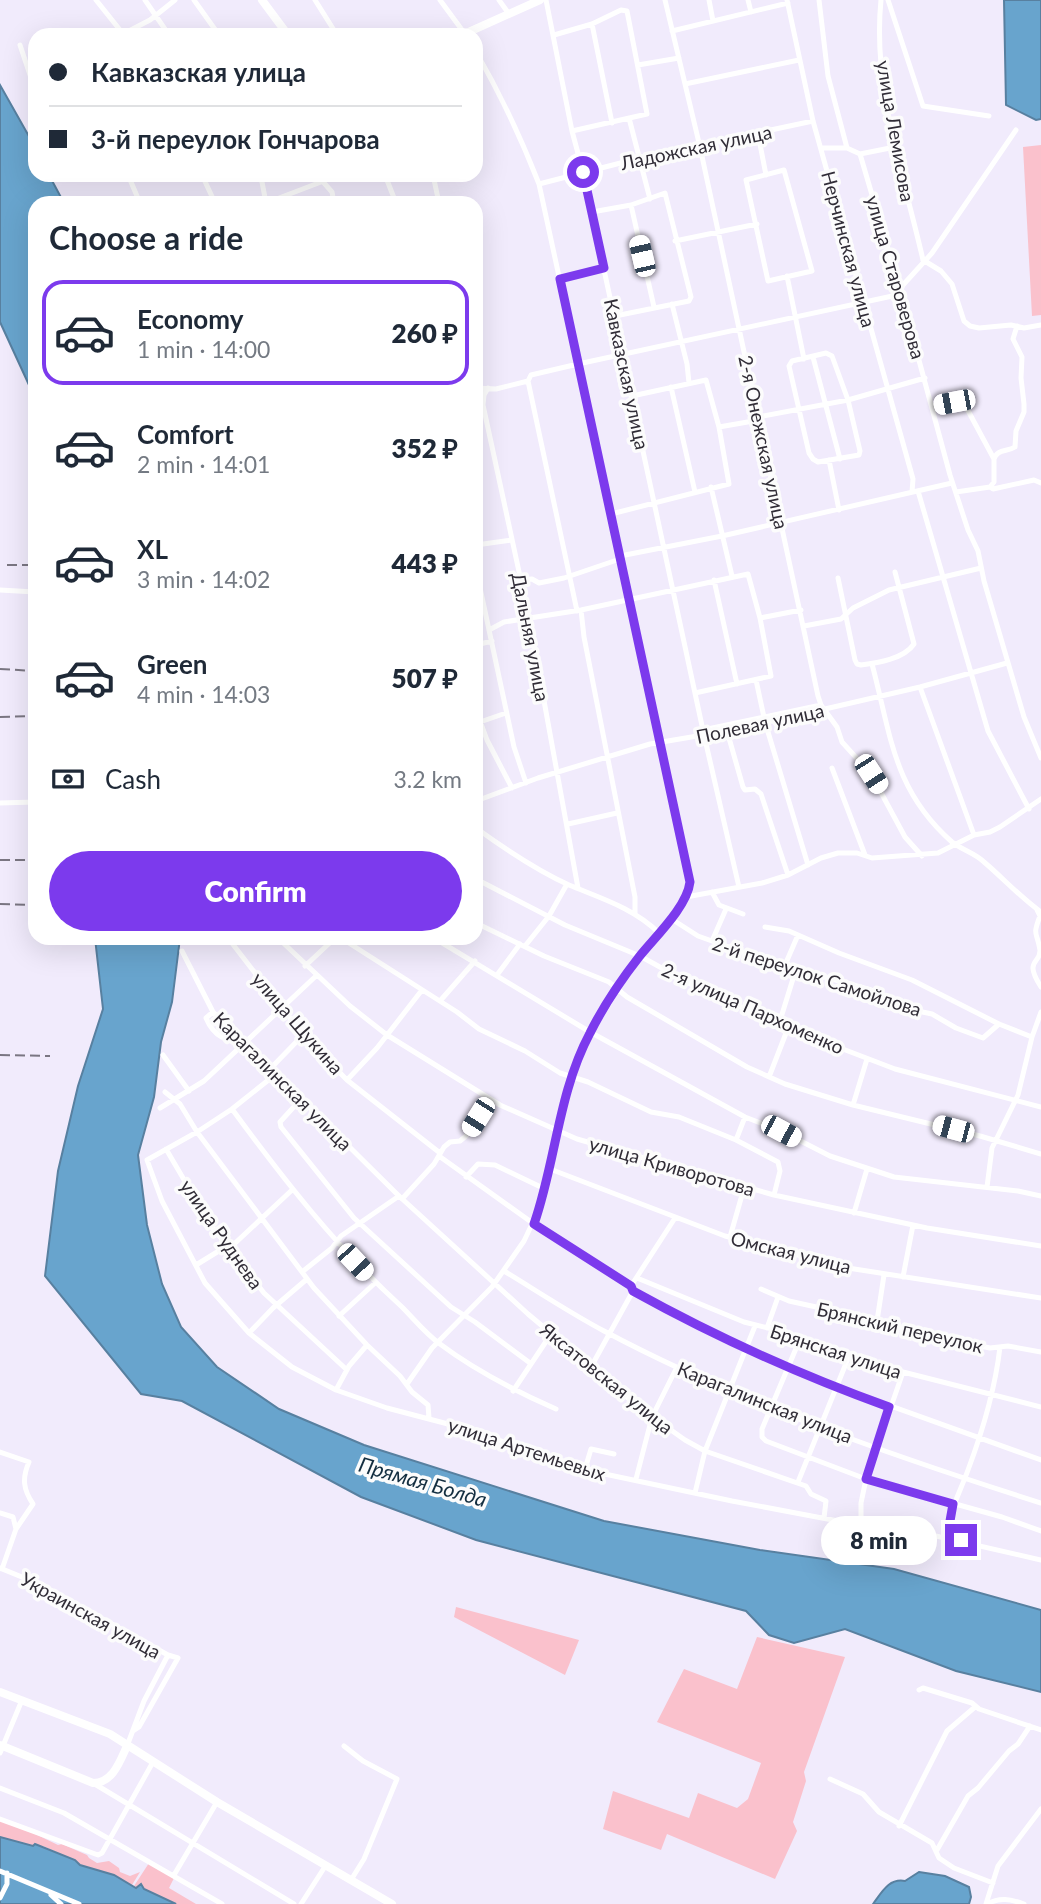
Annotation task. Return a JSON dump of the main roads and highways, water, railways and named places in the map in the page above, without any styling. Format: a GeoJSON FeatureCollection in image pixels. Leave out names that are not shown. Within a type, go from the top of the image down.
{"type":"FeatureCollection","features":[{"type":"Feature","properties":{"kind":"main road"},"geometry":{"type":"LineString","coordinates":[[262,0],[283,28]]}},
{"type":"Feature","properties":{"kind":"main road"},"geometry":{"type":"LineString","coordinates":[[478,28],[540,0]]}},
{"type":"Feature","properties":{"kind":"main road"},"geometry":{"type":"LineString","coordinates":[[0,1692],[102,1730],[217,1802],[392,1904]]}},
{"type":"Feature","properties":{"kind":"main road"},"geometry":{"type":"LineString","coordinates":[[1,1748],[93,1783],[111,1777],[127,1746]]}},
{"type":"Feature","properties":{"kind":"water"},"geometry":{"type":"Polygon","coordinates":[[[1004,0],[1041,0],[1041,119],[1036,120],[1006,105],[1004,0]]]}},
{"type":"Feature","properties":{"kind":"water"},"geometry":{"type":"Polygon","coordinates":[[[0,85],[28,135],[28,182],[53,182],[60,196],[28,196],[28,383],[0,322],[0,85]]]}},
{"type":"Feature","properties":{"kind":"water","name":"Прямая Болда"},"geometry":{"type":"Polygon","coordinates":[[[96,945],[179,945],[172,1002],[161,1042],[154,1097],[138,1155],[147,1225],[162,1284],[181,1327],[217,1367],[279,1409],[364,1445],[604,1521],[760,1550],[894,1569],[1041,1610],[1041,1692],[956,1671],[845,1629],[794,1643],[769,1635],[746,1611],[476,1540],[361,1497],[182,1401],[141,1394],[45,1276],[58,1171],[78,1086],[103,1009],[96,945]]]}},
{"type":"Feature","properties":{"kind":"water"},"geometry":{"type":"Polygon","coordinates":[[[0,1837],[33,1846],[35,1844],[75,1860],[80,1865],[114,1875],[136,1888],[141,1884],[144,1889],[176,1904],[0,1904],[0,1837]]]}},
{"type":"Feature","properties":{"kind":"water"},"geometry":{"type":"Polygon","coordinates":[[[919,1872],[945,1876],[969,1887],[969,1904],[873,1904],[890,1884],[905,1881],[919,1872]]]}},
{"type":"Feature","properties":{"kind":"railway"},"geometry":{"type":"LineString","coordinates":[[7,565],[28,565]]}},
{"type":"Feature","properties":{"kind":"railway"},"geometry":{"type":"LineString","coordinates":[[0,669],[28,671]]}},
{"type":"Feature","properties":{"kind":"railway"},"geometry":{"type":"LineString","coordinates":[[0,717],[28,716]]}},
{"type":"Feature","properties":{"kind":"railway"},"geometry":{"type":"LineString","coordinates":[[0,860],[28,860]]}},
{"type":"Feature","properties":{"kind":"railway"},"geometry":{"type":"LineString","coordinates":[[0,904],[28,905]]}},
{"type":"Feature","properties":{"kind":"railway"},"geometry":{"type":"LineString","coordinates":[[0,1055],[50,1056]]}}]}
